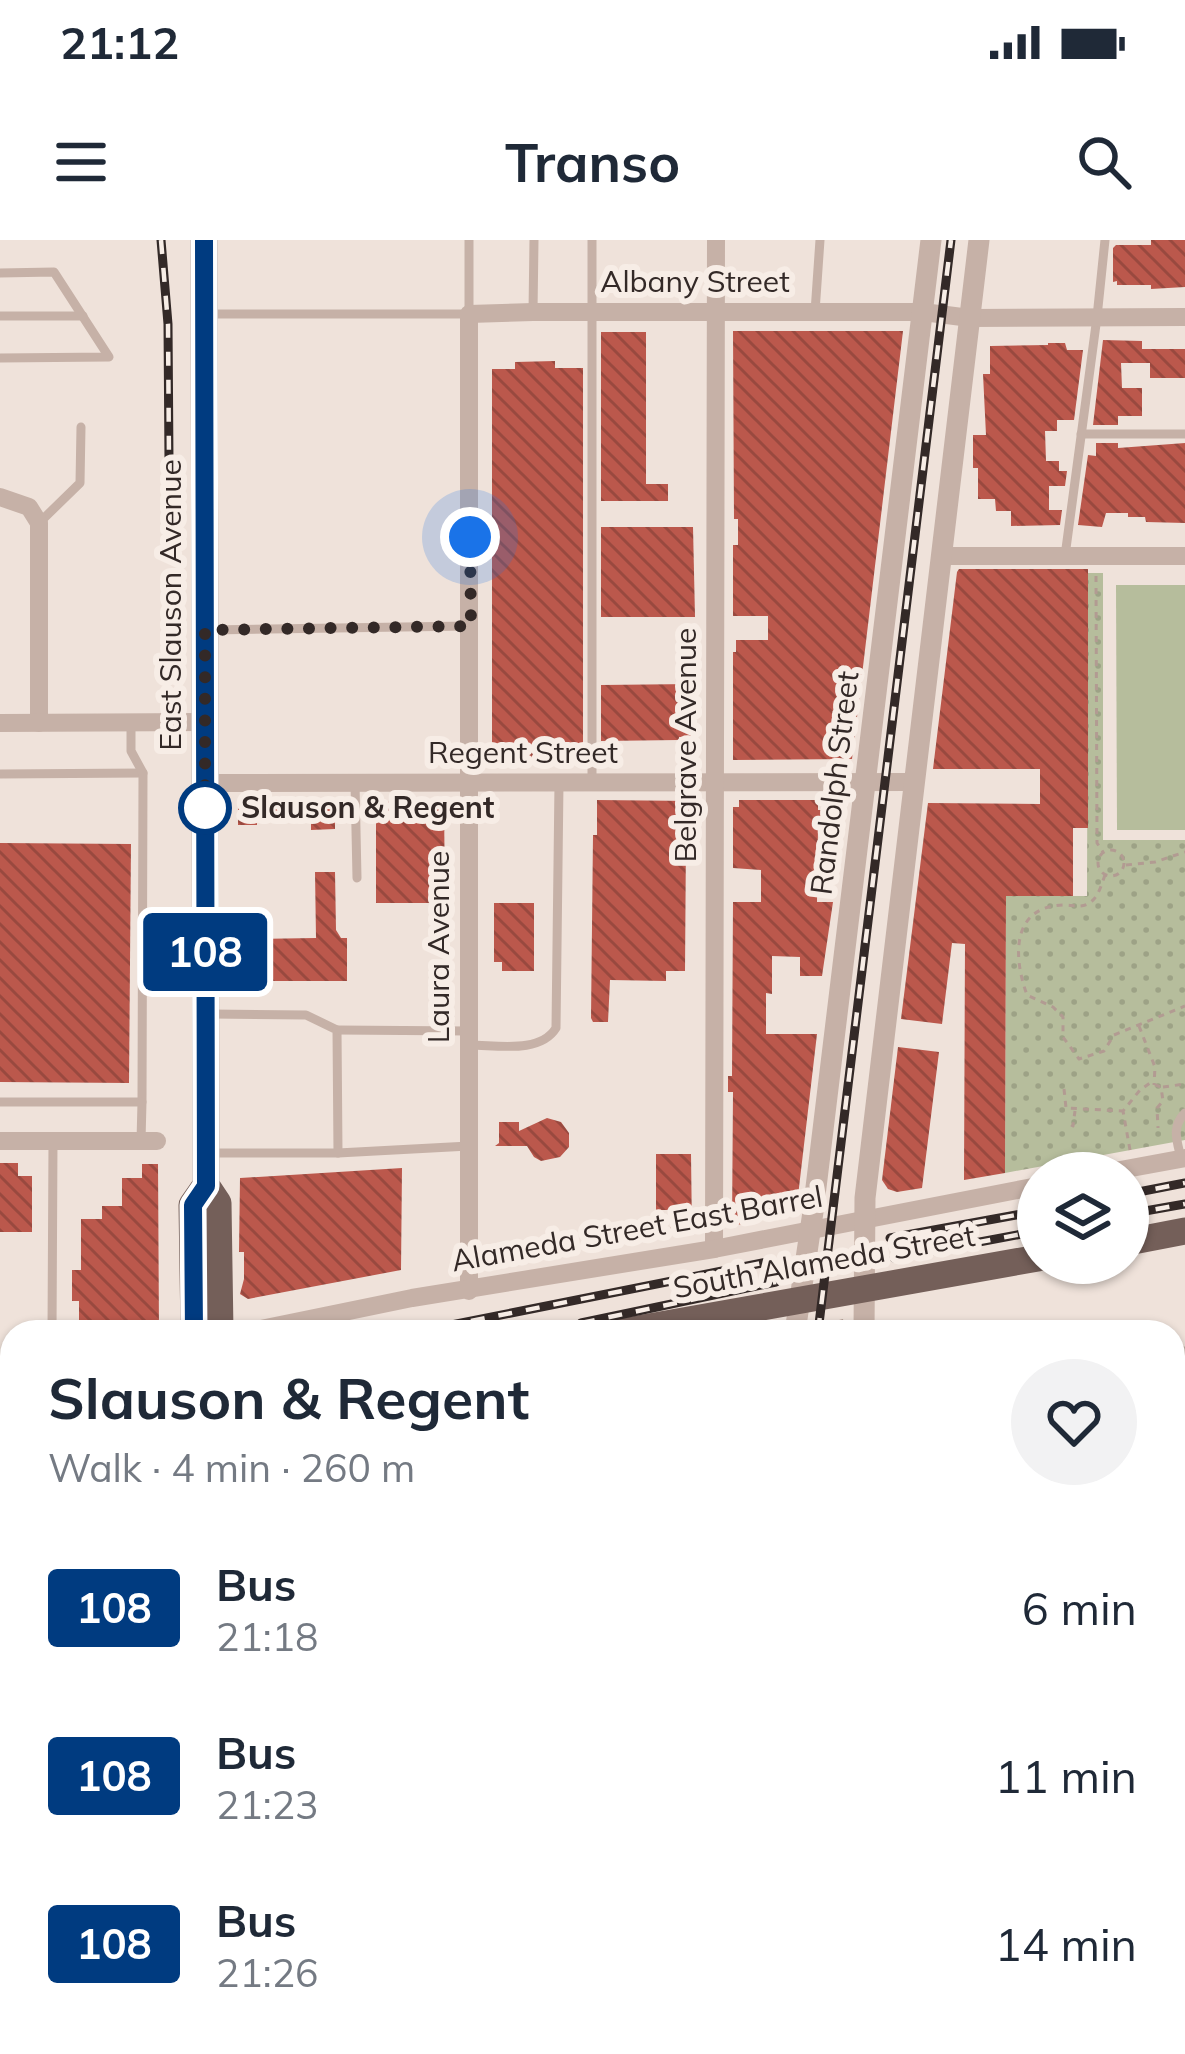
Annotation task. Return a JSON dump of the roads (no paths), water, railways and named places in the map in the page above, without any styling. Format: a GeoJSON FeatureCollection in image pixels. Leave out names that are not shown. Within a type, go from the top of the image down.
{"type":"FeatureCollection","features":[{"type":"Feature","properties":{"kind":"main road","name":"East Slauson Avenue"},"geometry":{"type":"LineString","coordinates":[[194,1320],[193,1205],[206,1186],[204,240]]}},
{"type":"Feature","properties":{"kind":"main road","name":"East Slauson Avenue"},"geometry":{"type":"LineString","coordinates":[[206,1186],[218,1203],[220,1320]]}},
{"type":"Feature","properties":{"kind":"main road"},"geometry":{"type":"LineString","coordinates":[[1149,1238],[1185,1232]]}},
{"type":"Feature","properties":{"kind":"main road","name":"South Alameda Street"},"geometry":{"type":"LineString","coordinates":[[690,1320],[1017,1262]]}},
{"type":"Feature","properties":{"kind":"street","name":"Belgrave Avenue"},"geometry":{"type":"LineString","coordinates":[[714,1250],[716,240]]}},
{"type":"Feature","properties":{"kind":"street","name":"Randolph Street"},"geometry":{"type":"LineString","coordinates":[[801,1320],[932,240]]}},
{"type":"Feature","properties":{"kind":"street"},"geometry":{"type":"LineString","coordinates":[[861,1320],[866,1289],[865,1198],[979,240]]}},
{"type":"Feature","properties":{"kind":"street","name":"Albany Street"},"geometry":{"type":"LineString","coordinates":[[469,314],[922,312],[970,318],[1185,317]]}},
{"type":"Feature","properties":{"kind":"street","name":"Laura Avenue"},"geometry":{"type":"LineString","coordinates":[[469,314],[469,1291]]}},
{"type":"Feature","properties":{"kind":"street"},"geometry":{"type":"LineString","coordinates":[[0,497],[29,507],[39,532],[39,723]]}},
{"type":"Feature","properties":{"kind":"street"},"geometry":{"type":"LineString","coordinates":[[942,556],[1185,556]]}},
{"type":"Feature","properties":{"kind":"street"},"geometry":{"type":"LineString","coordinates":[[0,723],[205,722]]}},
{"type":"Feature","properties":{"kind":"street","name":"Regent Street"},"geometry":{"type":"LineString","coordinates":[[205,783],[914,782]]}},
{"type":"Feature","properties":{"kind":"street"},"geometry":{"type":"LineString","coordinates":[[0,1141],[149,1141]]}},
{"type":"Feature","properties":{"kind":"street"},"geometry":{"type":"LineString","coordinates":[[1149,1165],[1183,1158]]}},
{"type":"Feature","properties":{"kind":"street","name":"Alameda Street East Barrel"},"geometry":{"type":"LineString","coordinates":[[305,1320],[412,1298],[714,1250],[1017,1190]]}},
{"type":"Feature","properties":{"kind":"lane"},"geometry":{"type":"LineString","coordinates":[[469,240],[469,314]]}},
{"type":"Feature","properties":{"kind":"lane"},"geometry":{"type":"LineString","coordinates":[[533,312],[534,240]]}},
{"type":"Feature","properties":{"kind":"lane"},"geometry":{"type":"LineString","coordinates":[[592,240],[592,783]]}},
{"type":"Feature","properties":{"kind":"lane"},"geometry":{"type":"LineString","coordinates":[[815,312],[820,240]]}},
{"type":"Feature","properties":{"kind":"lane"},"geometry":{"type":"LineString","coordinates":[[1065,556],[1105,240]]}},
{"type":"Feature","properties":{"kind":"lane"},"geometry":{"type":"LineString","coordinates":[[0,273],[54,272],[109,356],[0,358]]}},
{"type":"Feature","properties":{"kind":"lane","name":"Albany Street"},"geometry":{"type":"LineString","coordinates":[[204,314],[469,314]]}},
{"type":"Feature","properties":{"kind":"lane"},"geometry":{"type":"LineString","coordinates":[[0,316],[83,316]]}},
{"type":"Feature","properties":{"kind":"lane"},"geometry":{"type":"LineString","coordinates":[[39,532],[80,483],[81,427]]}},
{"type":"Feature","properties":{"kind":"lane"},"geometry":{"type":"LineString","coordinates":[[1081,434],[1185,434]]}},
{"type":"Feature","properties":{"kind":"lane"},"geometry":{"type":"LineString","coordinates":[[205,630],[471,626]]}},
{"type":"Feature","properties":{"kind":"lane"},"geometry":{"type":"LineString","coordinates":[[130,722],[131,751],[143,773],[142,1102],[149,1141]]}},
{"type":"Feature","properties":{"kind":"lane"},"geometry":{"type":"LineString","coordinates":[[0,774],[143,773]]}},
{"type":"Feature","properties":{"kind":"lane"},"geometry":{"type":"LineString","coordinates":[[355,783],[357,878]]}},
{"type":"Feature","properties":{"kind":"lane"},"geometry":{"type":"LineString","coordinates":[[206,1014],[306,1016],[337,1030],[540,1044],[550,1038],[556,1028],[559,783]]}},
{"type":"Feature","properties":{"kind":"lane"},"geometry":{"type":"LineString","coordinates":[[337,1030],[338,1153]]}},
{"type":"Feature","properties":{"kind":"lane"},"geometry":{"type":"LineString","coordinates":[[0,1102],[142,1102]]}},
{"type":"Feature","properties":{"kind":"lane"},"geometry":{"type":"LineString","coordinates":[[1183,1158],[1175,1128],[1185,1114]]}},
{"type":"Feature","properties":{"kind":"lane"},"geometry":{"type":"LineString","coordinates":[[52,1320],[53,1141]]}},
{"type":"Feature","properties":{"kind":"lane"},"geometry":{"type":"LineString","coordinates":[[206,1153],[469,1146]]}},
{"type":"Feature","properties":{"kind":"railway"},"geometry":{"type":"LineString","coordinates":[[161,240],[168,324],[169,462]]}},
{"type":"Feature","properties":{"kind":"railway"},"geometry":{"type":"LineString","coordinates":[[819,1320],[951,240]]}},
{"type":"Feature","properties":{"kind":"railway"},"geometry":{"type":"LineString","coordinates":[[1149,1190],[1185,1183]]}},
{"type":"Feature","properties":{"kind":"railway"},"geometry":{"type":"LineString","coordinates":[[1149,1210],[1185,1204]]}},
{"type":"Feature","properties":{"kind":"railway"},"geometry":{"type":"LineString","coordinates":[[890,1238],[1017,1215]]}},
{"type":"Feature","properties":{"kind":"railway"},"geometry":{"type":"LineString","coordinates":[[894,1258],[1017,1235]]}},
{"type":"Feature","properties":{"kind":"railway"},"geometry":{"type":"LineString","coordinates":[[476,1320],[772,1261]]}},
{"type":"Feature","properties":{"kind":"railway"},"geometry":{"type":"LineString","coordinates":[[595,1320],[776,1282]]}},
{"type":"Feature","properties":{"kind":"place","name":"Slauson & Regent"},"geometry":{"type":"Point","coordinates":[205,808]}}]}
